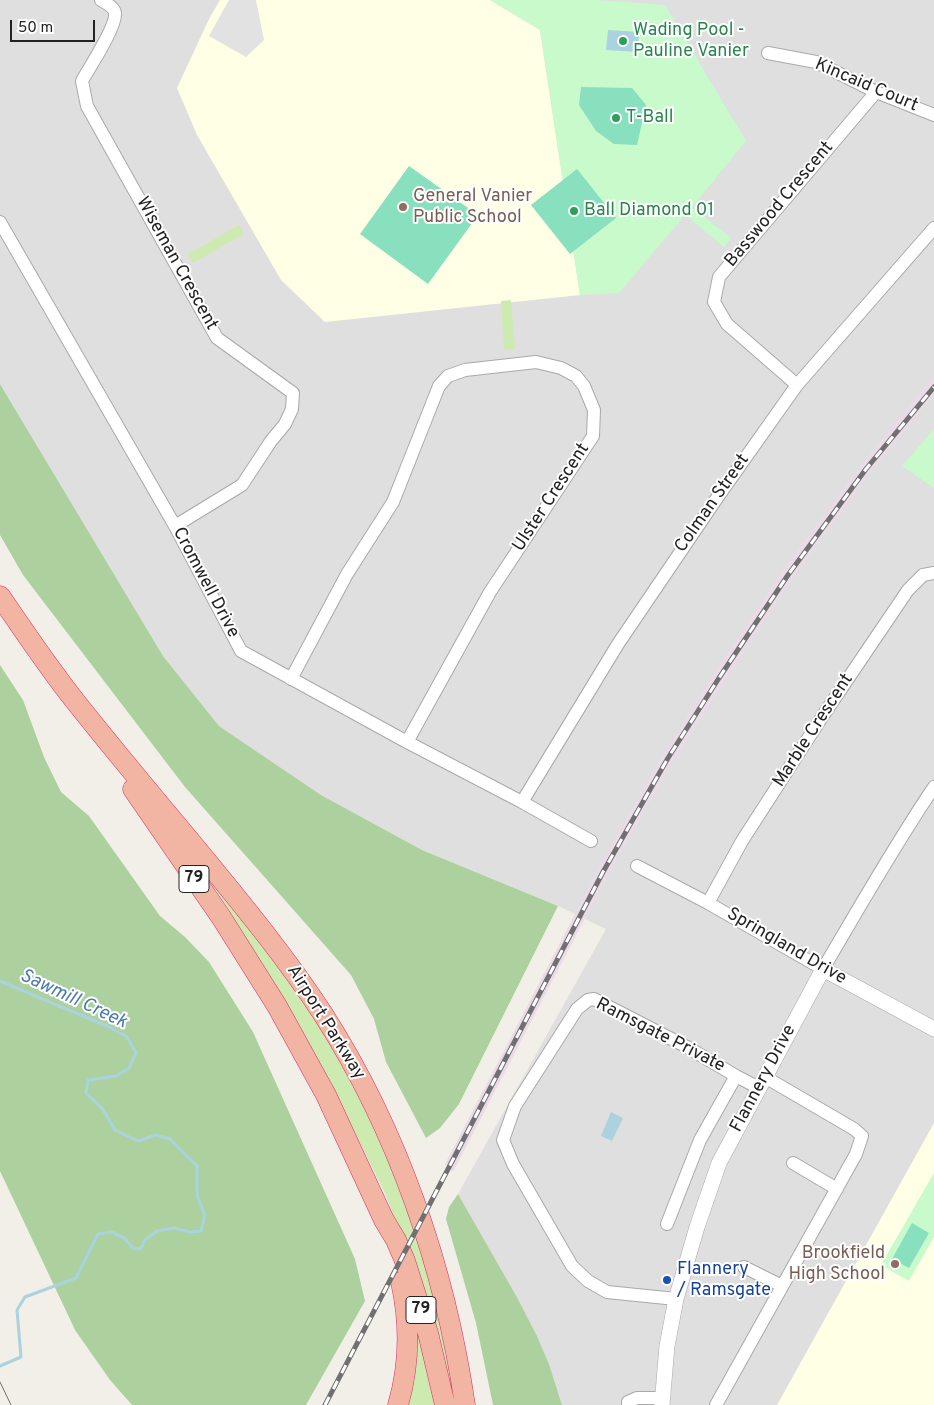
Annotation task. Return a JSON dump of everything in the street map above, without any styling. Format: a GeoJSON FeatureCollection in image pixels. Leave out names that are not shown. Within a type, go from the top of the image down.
{"type":"FeatureCollection","features":[{"type":"Feature","properties":{"kind":"highway","name":"Airport Parkway"},"geometry":{"type":"LineString","coordinates":[[0,596],[73,699],[121,773],[221,916],[277,1006],[326,1095],[405,1261],[435,1356],[445,1405]]}},
{"type":"Feature","properties":{"kind":"highway","name":"Airport Parkway"},"geometry":{"type":"LineString","coordinates":[[73,699],[258,924],[294,972],[327,1022],[367,1091],[393,1146],[426,1235],[447,1309],[465,1405]]}},
{"type":"Feature","properties":{"kind":"highway"},"geometry":{"type":"LineString","coordinates":[[384,1220],[401,1281],[407,1319],[407,1358],[398,1405]]}},
{"type":"Feature","properties":{"kind":"highway"},"geometry":{"type":"LineString","coordinates":[[447,1309],[468,1379],[473,1405]]}},
{"type":"Feature","properties":{"kind":"street","name":"Wiseman Crescent"},"geometry":{"type":"LineString","coordinates":[[101,0],[115,12],[114,24],[82,81],[87,106],[217,338],[293,393],[292,409],[286,424],[271,441],[242,486],[175,526]]}},
{"type":"Feature","properties":{"kind":"street","name":"Kincaid Court"},"geometry":{"type":"LineString","coordinates":[[768,53],[816,62],[876,92],[934,115]]}},
{"type":"Feature","properties":{"kind":"street","name":"Basswood Crescent"},"geometry":{"type":"LineString","coordinates":[[797,385],[727,324],[714,302],[719,276],[876,92]]}},
{"type":"Feature","properties":{"kind":"street","name":"Cromwell Drive"},"geometry":{"type":"LineString","coordinates":[[0,222],[175,526],[241,651],[591,841]]}},
{"type":"Feature","properties":{"kind":"street","name":"Colman Street"},"geometry":{"type":"LineString","coordinates":[[522,802],[618,644],[717,498],[797,385],[934,228]]}},
{"type":"Feature","properties":{"kind":"street","name":"Ulster Crescent"},"geometry":{"type":"LineString","coordinates":[[291,679],[347,574],[393,502],[439,386],[448,376],[465,370],[536,362],[562,368],[576,376],[584,386],[594,410],[592,436],[490,592],[407,742]]}},
{"type":"Feature","properties":{"kind":"street","name":"Marble Crescent"},"geometry":{"type":"LineString","coordinates":[[708,903],[742,841],[820,720],[908,590],[923,575],[934,573]]}},
{"type":"Feature","properties":{"kind":"street","name":"Flannery Drive"},"geometry":{"type":"LineString","coordinates":[[628,1405],[628,1402],[637,1398],[662,1401],[667,1346],[676,1299],[697,1227],[719,1164],[823,969],[868,892],[934,787]]}},
{"type":"Feature","properties":{"kind":"street","name":"Springland Drive"},"geometry":{"type":"LineString","coordinates":[[637,866],[708,903],[823,969],[934,1029]]}},
{"type":"Feature","properties":{"kind":"street","name":"Ramsgate Private"},"geometry":{"type":"LineString","coordinates":[[676,1299],[608,1292],[588,1281],[572,1266],[513,1164],[503,1140],[515,1106],[577,1009],[588,1000],[594,999],[605,1004],[687,1047],[736,1076],[762,1083],[854,1129],[862,1136],[856,1154],[837,1189]]}},
{"type":"Feature","properties":{"kind":"street","name":"Flannery Drive"},"geometry":{"type":"LineString","coordinates":[[667,1224],[700,1140],[736,1076]]}},
{"type":"Feature","properties":{"kind":"street"},"geometry":{"type":"LineString","coordinates":[[716,1405],[837,1189],[793,1164]]}},
{"type":"Feature","properties":{"kind":"street"},"geometry":{"type":"LineString","coordinates":[[744,1267],[782,1286]]}},
{"type":"Feature","properties":{"kind":"shaded area"},"geometry":{"type":"Polygon","coordinates":[[[0,0],[934,0],[934,1405],[562,1405],[549,1364],[537,1336],[458,1194],[606,929],[558,906],[422,850],[321,795],[219,726],[163,656],[0,384],[0,0]]]}},
{"type":"Feature","properties":{"kind":"shaded area","name":"General Vanier Public School"},"geometry":{"type":"Polygon","coordinates":[[[220,0],[490,0],[540,30],[580,295],[325,322],[281,280],[197,135],[177,88],[209,19],[220,0]]]}},
{"type":"Feature","properties":{"kind":"shaded area"},"geometry":{"type":"Polygon","coordinates":[[[229,0],[256,0],[264,40],[246,57],[209,36],[229,0]]]}},
{"type":"Feature","properties":{"kind":"shaded area"},"geometry":{"type":"Polygon","coordinates":[[[934,376],[934,395],[871,471],[793,577],[673,761],[608,874],[453,1172],[445,1164],[600,866],[665,752],[784,569],[863,463],[934,376]]]}},
{"type":"Feature","properties":{"kind":"shaded area","name":"Brookfield High School"},"geometry":{"type":"Polygon","coordinates":[[[934,1123],[934,1405],[777,1405],[934,1123]]]}},
{"type":"Feature","properties":{"kind":"green space"},"geometry":{"type":"Polygon","coordinates":[[[490,0],[597,0],[665,5],[746,141],[692,207],[731,238],[724,247],[685,215],[619,293],[580,295],[540,30],[490,0]]]}},
{"type":"Feature","properties":{"kind":"green space","name":"T-Ball"},"geometry":{"type":"Polygon","coordinates":[[[581,87],[632,88],[646,105],[637,145],[614,144],[596,131],[579,105],[581,87]]]}},
{"type":"Feature","properties":{"kind":"green space"},"geometry":{"type":"Polygon","coordinates":[[[409,166],[478,215],[428,284],[360,234],[409,166]]]}},
{"type":"Feature","properties":{"kind":"green space","name":"Ball Diamond 01"},"geometry":{"type":"Polygon","coordinates":[[[577,169],[616,218],[570,254],[531,205],[577,169]]]}},
{"type":"Feature","properties":{"kind":"green space"},"geometry":{"type":"Polygon","coordinates":[[[239,225],[244,234],[193,263],[188,254],[239,225]]]}},
{"type":"Feature","properties":{"kind":"green space"},"geometry":{"type":"Polygon","coordinates":[[[511,300],[515,349],[504,350],[501,301],[511,300]]]}},
{"type":"Feature","properties":{"kind":"green space"},"geometry":{"type":"Polygon","coordinates":[[[0,384],[163,656],[219,726],[321,795],[422,850],[558,906],[459,1104],[440,1128],[426,1138],[386,1062],[374,1019],[351,975],[185,787],[23,575],[0,535],[0,384]]]}},
{"type":"Feature","properties":{"kind":"green space"},"geometry":{"type":"Polygon","coordinates":[[[934,429],[934,488],[902,466],[934,429]]]}},
{"type":"Feature","properties":{"kind":"green space"},"geometry":{"type":"Polygon","coordinates":[[[0,665],[23,700],[44,757],[61,792],[89,816],[160,916],[185,937],[209,962],[253,1032],[355,1259],[365,1301],[306,1405],[132,1405],[110,1380],[75,1330],[0,1171],[0,665]]]}},
{"type":"Feature","properties":{"kind":"green space"},"geometry":{"type":"Polygon","coordinates":[[[217,883],[298,988],[375,1120],[426,1255],[459,1405],[453,1405],[410,1257],[384,1191],[335,1093],[227,906],[213,886],[217,883]]]}},
{"type":"Feature","properties":{"kind":"green space"},"geometry":{"type":"Polygon","coordinates":[[[934,1173],[934,1237],[909,1281],[881,1265],[934,1173]]]}},
{"type":"Feature","properties":{"kind":"green space"},"geometry":{"type":"Polygon","coordinates":[[[458,1194],[537,1336],[549,1364],[562,1405],[493,1405],[476,1323],[446,1219],[449,1207],[458,1194]]]}},
{"type":"Feature","properties":{"kind":"green space"},"geometry":{"type":"Polygon","coordinates":[[[912,1223],[929,1233],[909,1268],[892,1259],[912,1223]]]}},
{"type":"Feature","properties":{"kind":"green space"},"geometry":{"type":"Polygon","coordinates":[[[416,1334],[419,1334],[435,1405],[404,1405],[416,1334]]]}},
{"type":"Feature","properties":{"kind":"water","name":"Wading Pool - Pauline Vanier"},"geometry":{"type":"Polygon","coordinates":[[[608,30],[639,32],[638,52],[606,50],[608,30]]]}},
{"type":"Feature","properties":{"kind":"water"},"geometry":{"type":"Polygon","coordinates":[[[611,1112],[623,1118],[612,1141],[601,1136],[611,1112]]]}},
{"type":"Feature","properties":{"kind":"waterway","name":"Sawmill Creek"},"geometry":{"type":"LineString","coordinates":[[0,981],[109,1027],[127,1037],[136,1053],[129,1068],[116,1076],[88,1080],[86,1093],[102,1108],[115,1130],[138,1141],[156,1135],[170,1139],[197,1166],[197,1195],[205,1215],[201,1231],[190,1232],[174,1228],[157,1231],[145,1240],[141,1248],[134,1249],[123,1237],[111,1232],[98,1234],[76,1278],[25,1297],[17,1310],[21,1357],[0,1366]]}},
{"type":"Feature","properties":{"kind":"tram line"},"geometry":{"type":"LineString","coordinates":[[0,1382],[11,1405]]}},
{"type":"Feature","properties":{"kind":"railway"},"geometry":{"type":"LineString","coordinates":[[325,1405],[603,872],[668,758],[788,575],[866,469],[934,387]]}},
{"type":"Feature","properties":{"kind":"place","name":"Wading Pool - Pauline Vanier"},"geometry":{"type":"Point","coordinates":[623,41]}},
{"type":"Feature","properties":{"kind":"place","name":"T-Ball"},"geometry":{"type":"Point","coordinates":[616,118]}},
{"type":"Feature","properties":{"kind":"place","name":"General Vanier Public School"},"geometry":{"type":"Point","coordinates":[403,207]}},
{"type":"Feature","properties":{"kind":"place","name":"Ball Diamond 01"},"geometry":{"type":"Point","coordinates":[574,211]}},
{"type":"Feature","properties":{"kind":"place","name":"Brookfield High School"},"geometry":{"type":"Point","coordinates":[895,1264]}},
{"type":"Feature","properties":{"kind":"place","name":"Flannery / Ramsgate"},"geometry":{"type":"Point","coordinates":[667,1280]}}]}
